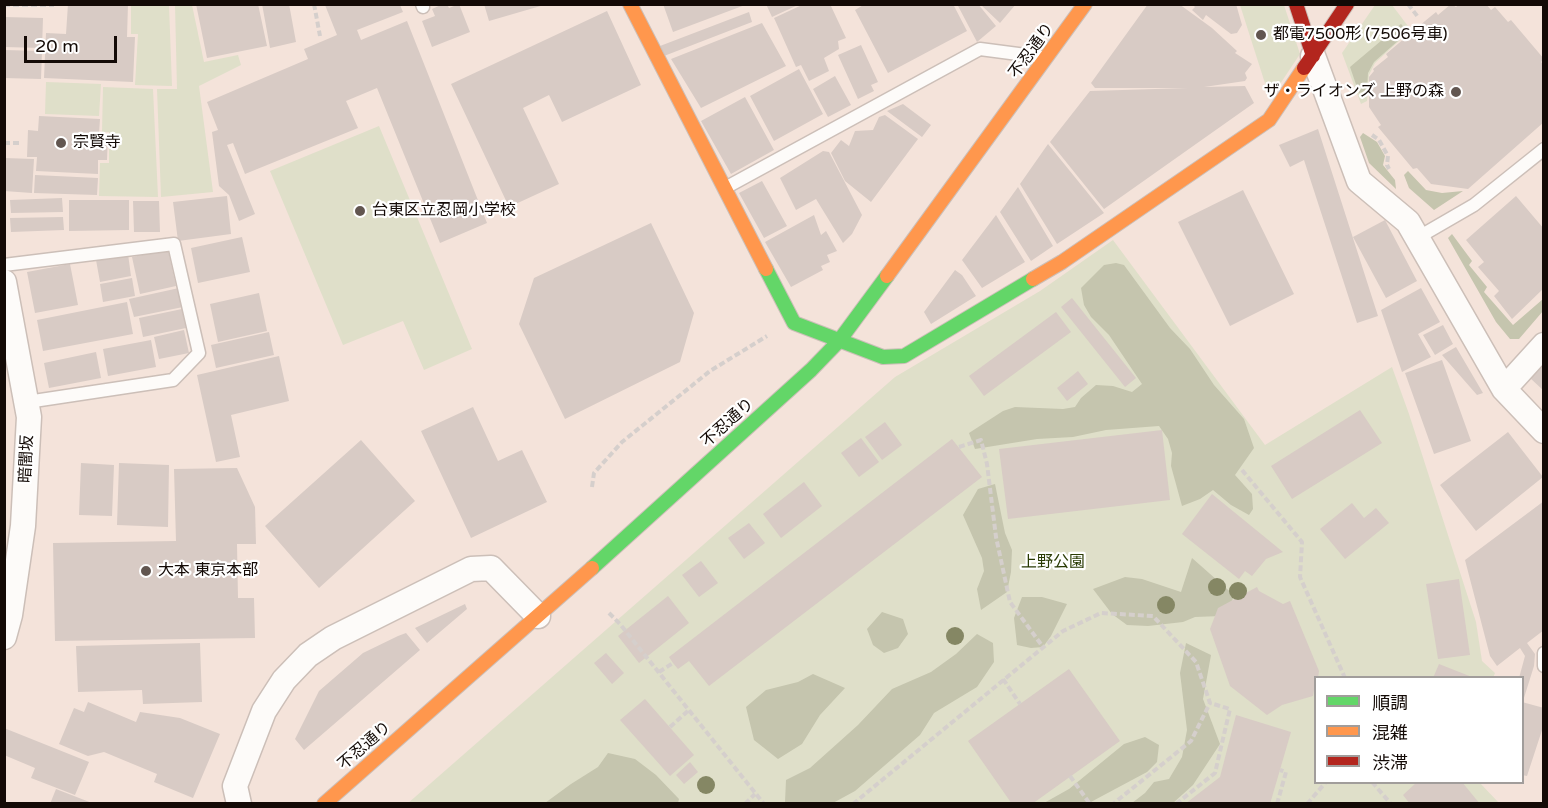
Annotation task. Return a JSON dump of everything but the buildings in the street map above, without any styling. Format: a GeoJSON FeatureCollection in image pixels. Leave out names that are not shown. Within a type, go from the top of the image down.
{"type":"FeatureCollection","features":[{"type":"Feature","properties":{"kind":"main road"},"geometry":{"type":"LineString","coordinates":[[630,4],[794,323],[883,357],[903,357],[1062,262],[1269,120],[1347,4]]}},
{"type":"Feature","properties":{"kind":"main road","name":"不忍通り"},"geometry":{"type":"LineString","coordinates":[[324,804],[538,616],[811,370],[840,341],[1085,4]]}},
{"type":"Feature","properties":{"kind":"main road"},"geometry":{"type":"LineString","coordinates":[[1296,4],[1313,56]]}},
{"type":"Feature","properties":{"kind":"street"},"geometry":{"type":"LineString","coordinates":[[1313,56],[1359,182],[1408,222],[1504,389],[1544,431]]}},
{"type":"Feature","properties":{"kind":"street","name":"暗闇坂"},"geometry":{"type":"LineString","coordinates":[[4,282],[29,417],[23,526],[10,615],[4,637]]}},
{"type":"Feature","properties":{"kind":"street"},"geometry":{"type":"LineString","coordinates":[[1504,389],[1544,345]]}},
{"type":"Feature","properties":{"kind":"street"},"geometry":{"type":"LineString","coordinates":[[239,804],[236,786],[264,711],[284,681],[308,655],[333,638],[471,569],[491,568],[538,616]]}},
{"type":"Feature","properties":{"kind":"lane"},"geometry":{"type":"LineString","coordinates":[[724,189],[980,49],[1047,58]]}},
{"type":"Feature","properties":{"kind":"lane"},"geometry":{"type":"LineString","coordinates":[[1417,238],[1474,205],[1544,149]]}},
{"type":"Feature","properties":{"kind":"lane"},"geometry":{"type":"LineString","coordinates":[[4,265],[174,244],[199,353],[174,380],[27,402]]}},
{"type":"Feature","properties":{"kind":"lane"},"geometry":{"type":"LineString","coordinates":[[1544,653],[1544,666]]}},
{"type":"Feature","properties":{"kind":"path"},"geometry":{"type":"LineString","coordinates":[[4,4],[54,5]]}},
{"type":"Feature","properties":{"kind":"path"},"geometry":{"type":"LineString","coordinates":[[314,4],[320,36]]}},
{"type":"Feature","properties":{"kind":"path"},"geometry":{"type":"LineString","coordinates":[[1408,4],[1419,17]]}},
{"type":"Feature","properties":{"kind":"path"},"geometry":{"type":"LineString","coordinates":[[4,143],[19,143]]}},
{"type":"Feature","properties":{"kind":"path"},"geometry":{"type":"LineString","coordinates":[[592,487],[594,473],[622,442],[710,370],[777,330]]}},
{"type":"Feature","properties":{"kind":"path"},"geometry":{"type":"LineString","coordinates":[[959,447],[981,440],[987,464],[996,537],[1010,602],[1043,647]]}},
{"type":"Feature","properties":{"kind":"path"},"geometry":{"type":"LineString","coordinates":[[1242,470],[1302,542],[1300,577],[1344,676]]}},
{"type":"Feature","properties":{"kind":"path"},"geometry":{"type":"LineString","coordinates":[[609,613],[764,804]]}},
{"type":"Feature","properties":{"kind":"path"},"geometry":{"type":"LineString","coordinates":[[853,804],[1063,630],[1101,613],[1153,616],[1196,662],[1210,703],[1191,741],[1113,804]]}},
{"type":"Feature","properties":{"kind":"path"},"geometry":{"type":"LineString","coordinates":[[659,672],[673,663]]}},
{"type":"Feature","properties":{"kind":"path"},"geometry":{"type":"LineString","coordinates":[[1004,679],[1020,704]]}},
{"type":"Feature","properties":{"kind":"path"},"geometry":{"type":"LineString","coordinates":[[1176,804],[1215,773],[1230,709],[1210,703]]}},
{"type":"Feature","properties":{"kind":"path"},"geometry":{"type":"LineString","coordinates":[[670,727],[689,710]]}},
{"type":"Feature","properties":{"kind":"path"},"geometry":{"type":"LineString","coordinates":[[1278,804],[1286,772],[1280,770]]}},
{"type":"Feature","properties":{"kind":"path"},"geometry":{"type":"LineString","coordinates":[[1070,776],[1090,804]]}},
{"type":"Feature","properties":{"kind":"path"},"geometry":{"type":"LineString","coordinates":[[1307,804],[1325,784]]}},
{"type":"Feature","properties":{"kind":"path"},"geometry":{"type":"LineString","coordinates":[[1373,784],[1391,804]]}},
{"type":"Feature","properties":{"kind":"path"},"geometry":{"type":"LineString","coordinates":[[744,804],[755,794]]}},
{"type":"Feature","properties":{"kind":"green space"},"geometry":{"type":"Polygon","coordinates":[[[131,5],[169,5],[172,86],[135,85],[138,34],[131,34],[131,5]]]}},
{"type":"Feature","properties":{"kind":"green space"},"geometry":{"type":"Polygon","coordinates":[[[175,5],[192,5],[204,62],[238,55],[241,65],[199,86],[213,192],[161,197],[157,89],[177,89],[175,5]]]}},
{"type":"Feature","properties":{"kind":"green space"},"geometry":{"type":"Polygon","coordinates":[[[1240,5],[1284,5],[1300,54],[1270,99],[1240,5]]]}},
{"type":"Feature","properties":{"kind":"green space"},"geometry":{"type":"Polygon","coordinates":[[[1375,5],[1392,5],[1411,30],[1375,63],[1369,75],[1367,101],[1361,104],[1342,53],[1375,5]]]}},
{"type":"Feature","properties":{"kind":"green space"},"geometry":{"type":"Polygon","coordinates":[[[1401,24],[1408,32],[1374,62],[1368,73],[1367,90],[1359,93],[1350,67],[1401,24]]]}},
{"type":"Feature","properties":{"kind":"green space"},"geometry":{"type":"Polygon","coordinates":[[[46,82],[101,84],[99,116],[45,114],[46,82]]]}},
{"type":"Feature","properties":{"kind":"green space"},"geometry":{"type":"Polygon","coordinates":[[[103,87],[153,89],[158,197],[99,196],[100,163],[109,163],[109,132],[102,132],[103,87]]]}},
{"type":"Feature","properties":{"kind":"green space"},"geometry":{"type":"Polygon","coordinates":[[[379,126],[472,349],[424,370],[403,321],[343,345],[270,171],[379,126]]]}},
{"type":"Feature","properties":{"kind":"green space"},"geometry":{"type":"Polygon","coordinates":[[[1363,133],[1377,142],[1385,156],[1383,165],[1395,180],[1396,189],[1369,163],[1360,137],[1363,133]]]}},
{"type":"Feature","properties":{"kind":"green space"},"geometry":{"type":"Polygon","coordinates":[[[1408,171],[1426,190],[1442,193],[1463,191],[1434,210],[1409,188],[1404,175],[1408,171]]]}},
{"type":"Feature","properties":{"kind":"green space"},"geometry":{"type":"Polygon","coordinates":[[[1452,234],[1472,261],[1469,265],[1487,287],[1484,292],[1513,325],[1543,299],[1543,311],[1519,339],[1510,339],[1496,322],[1448,238],[1452,234]]]}},
{"type":"Feature","properties":{"kind":"green space","name":"上野公園"},"geometry":{"type":"Polygon","coordinates":[[[1113,240],[1265,445],[1392,367],[1476,622],[1482,661],[1495,673],[1494,676],[1314,676],[1314,784],[1481,784],[1499,803],[407,804],[895,377],[1040,291],[1113,240]]]}},
{"type":"Feature","properties":{"kind":"green space"},"geometry":{"type":"Polygon","coordinates":[[[1116,263],[1124,265],[1170,328],[1190,349],[1214,385],[1244,419],[1254,448],[1235,475],[1252,494],[1253,509],[1249,515],[1231,505],[1213,490],[1200,499],[1182,506],[1171,466],[1172,453],[1168,439],[1159,426],[1106,430],[1073,437],[1037,439],[975,449],[969,433],[1003,411],[1015,407],[1063,409],[1075,407],[1081,398],[1096,385],[1113,386],[1132,392],[1142,384],[1109,335],[1091,317],[1084,305],[1081,288],[1104,265],[1116,263]]]}},
{"type":"Feature","properties":{"kind":"green space"},"geometry":{"type":"Polygon","coordinates":[[[995,484],[1005,533],[1012,550],[1011,572],[1007,592],[981,610],[977,589],[984,571],[982,558],[963,515],[978,489],[995,484]]]}},
{"type":"Feature","properties":{"kind":"green space"},"geometry":{"type":"Polygon","coordinates":[[[1192,558],[1235,596],[1221,616],[1195,617],[1183,622],[1148,626],[1127,625],[1112,614],[1093,589],[1125,577],[1142,579],[1181,592],[1192,558]]]}},
{"type":"Feature","properties":{"kind":"green space"},"geometry":{"type":"Polygon","coordinates":[[[1022,597],[1042,597],[1067,604],[1043,647],[1031,648],[1017,645],[1014,618],[1022,597]]]}},
{"type":"Feature","properties":{"kind":"green space"},"geometry":{"type":"Polygon","coordinates":[[[882,612],[903,619],[908,634],[898,648],[884,653],[873,645],[867,629],[882,612]]]}},
{"type":"Feature","properties":{"kind":"green space"},"geometry":{"type":"Polygon","coordinates":[[[977,634],[993,643],[994,662],[977,687],[934,713],[920,735],[855,791],[833,803],[788,804],[785,802],[786,780],[810,768],[858,725],[892,689],[931,672],[956,654],[977,634]]]}},
{"type":"Feature","properties":{"kind":"green space"},"geometry":{"type":"Polygon","coordinates":[[[1186,643],[1211,655],[1203,699],[1220,744],[1193,785],[1173,803],[1132,803],[1154,782],[1169,779],[1182,757],[1187,730],[1180,673],[1186,643]]]}},
{"type":"Feature","properties":{"kind":"green space"},"geometry":{"type":"Polygon","coordinates":[[[813,674],[845,688],[820,715],[802,744],[778,759],[754,740],[746,707],[766,690],[798,682],[813,674]]]}},
{"type":"Feature","properties":{"kind":"green space"},"geometry":{"type":"Polygon","coordinates":[[[1145,737],[1159,745],[1157,762],[1147,772],[1089,803],[1044,803],[1069,789],[1124,744],[1145,737]]]}},
{"type":"Feature","properties":{"kind":"green space"},"geometry":{"type":"Polygon","coordinates":[[[608,753],[635,759],[656,775],[679,799],[678,803],[545,803],[598,767],[608,753]]]}},
{"type":"Feature","properties":{"kind":"traffic: fast"},"geometry":{"type":"LineString","coordinates":[[766,269],[794,323],[883,357],[904,356],[1033,279]]}},
{"type":"Feature","properties":{"kind":"traffic: fast"},"geometry":{"type":"LineString","coordinates":[[592,568],[811,370],[839,341],[887,276]]}},
{"type":"Feature","properties":{"kind":"traffic: slow"},"geometry":{"type":"LineString","coordinates":[[630,4],[766,269]]}},
{"type":"Feature","properties":{"kind":"traffic: slow"},"geometry":{"type":"LineString","coordinates":[[887,276],[1085,4]]}},
{"type":"Feature","properties":{"kind":"traffic: slow"},"geometry":{"type":"LineString","coordinates":[[1033,279],[1062,262],[1269,120],[1304,68]]}},
{"type":"Feature","properties":{"kind":"traffic: slow"},"geometry":{"type":"LineString","coordinates":[[324,804],[592,568]]}},
{"type":"Feature","properties":{"kind":"traffic: jam"},"geometry":{"type":"LineString","coordinates":[[1296,4],[1313,56]]}},
{"type":"Feature","properties":{"kind":"traffic: jam"},"geometry":{"type":"LineString","coordinates":[[1304,68],[1347,4]]}},
{"type":"Feature","properties":{"kind":"place","name":"都電7500形 (7506号車)"},"geometry":{"type":"Point","coordinates":[1261,35]}},
{"type":"Feature","properties":{"kind":"place","name":"ザ・ライオンズ 上野の森"},"geometry":{"type":"Point","coordinates":[1456,92]}},
{"type":"Feature","properties":{"kind":"place","name":"宗賢寺"},"geometry":{"type":"Point","coordinates":[61,143]}},
{"type":"Feature","properties":{"kind":"place","name":"台東区立忍岡小学校"},"geometry":{"type":"Point","coordinates":[360,211]}},
{"type":"Feature","properties":{"kind":"place","name":"大本 東京本部"},"geometry":{"type":"Point","coordinates":[146,571]}}]}
